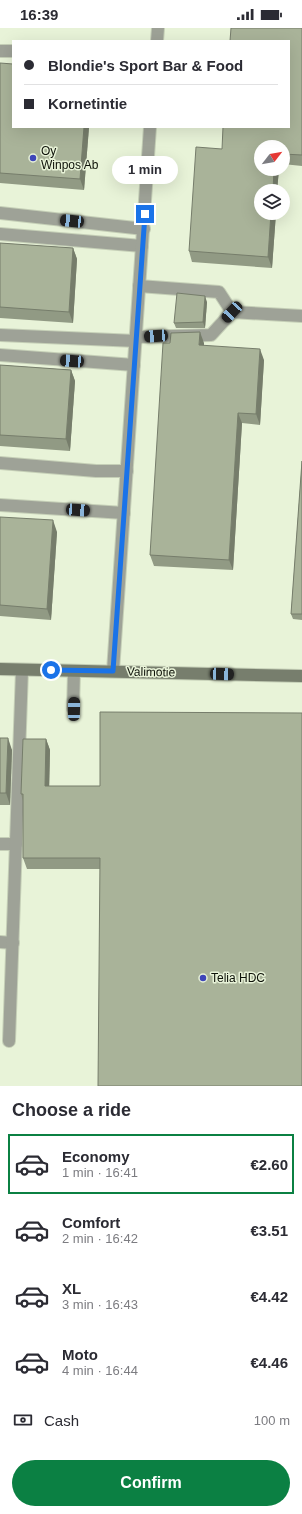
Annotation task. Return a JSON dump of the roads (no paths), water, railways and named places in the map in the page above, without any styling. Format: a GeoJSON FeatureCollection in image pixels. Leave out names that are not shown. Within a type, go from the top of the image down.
{"type":"FeatureCollection","features":[{"type":"Feature","properties":{"kind":"street"},"geometry":{"type":"LineString","coordinates":[[157,40],[158,28]]}},
{"type":"Feature","properties":{"kind":"street"},"geometry":{"type":"LineString","coordinates":[[0,50],[12,52]]}},
{"type":"Feature","properties":{"kind":"street"},"geometry":{"type":"LineString","coordinates":[[113,671],[150,128]]}},
{"type":"Feature","properties":{"kind":"street"},"geometry":{"type":"LineString","coordinates":[[0,213],[144,229]]}},
{"type":"Feature","properties":{"kind":"street"},"geometry":{"type":"LineString","coordinates":[[0,234],[142,246]]}},
{"type":"Feature","properties":{"kind":"street"},"geometry":{"type":"LineString","coordinates":[[139,286],[219,292],[232,312]]}},
{"type":"Feature","properties":{"kind":"street"},"geometry":{"type":"LineString","coordinates":[[232,312],[302,316]]}},
{"type":"Feature","properties":{"kind":"street"},"geometry":{"type":"LineString","coordinates":[[0,335],[136,339],[211,335],[232,312]]}},
{"type":"Feature","properties":{"kind":"street"},"geometry":{"type":"LineString","coordinates":[[0,355],[134,365]]}},
{"type":"Feature","properties":{"kind":"street"},"geometry":{"type":"LineString","coordinates":[[0,463],[96,471],[127,471]]}},
{"type":"Feature","properties":{"kind":"street"},"geometry":{"type":"LineString","coordinates":[[0,505],[124,513]]}},
{"type":"Feature","properties":{"kind":"street","name":"Valimotie"},"geometry":{"type":"LineString","coordinates":[[0,669],[302,676]]}},
{"type":"Feature","properties":{"kind":"street"},"geometry":{"type":"LineString","coordinates":[[9,1041],[22,670]]}},
{"type":"Feature","properties":{"kind":"street"},"geometry":{"type":"LineString","coordinates":[[74,671],[74,709]]}},
{"type":"Feature","properties":{"kind":"street"},"geometry":{"type":"LineString","coordinates":[[0,844],[16,844]]}},
{"type":"Feature","properties":{"kind":"street"},"geometry":{"type":"LineString","coordinates":[[0,942],[13,943]]}},
{"type":"Feature","properties":{"kind":"place","name":"Oy Winpos Ab"},"geometry":{"type":"Point","coordinates":[33,158]}},
{"type":"Feature","properties":{"kind":"place","name":"Telia HDC"},"geometry":{"type":"Point","coordinates":[203,978]}}]}
